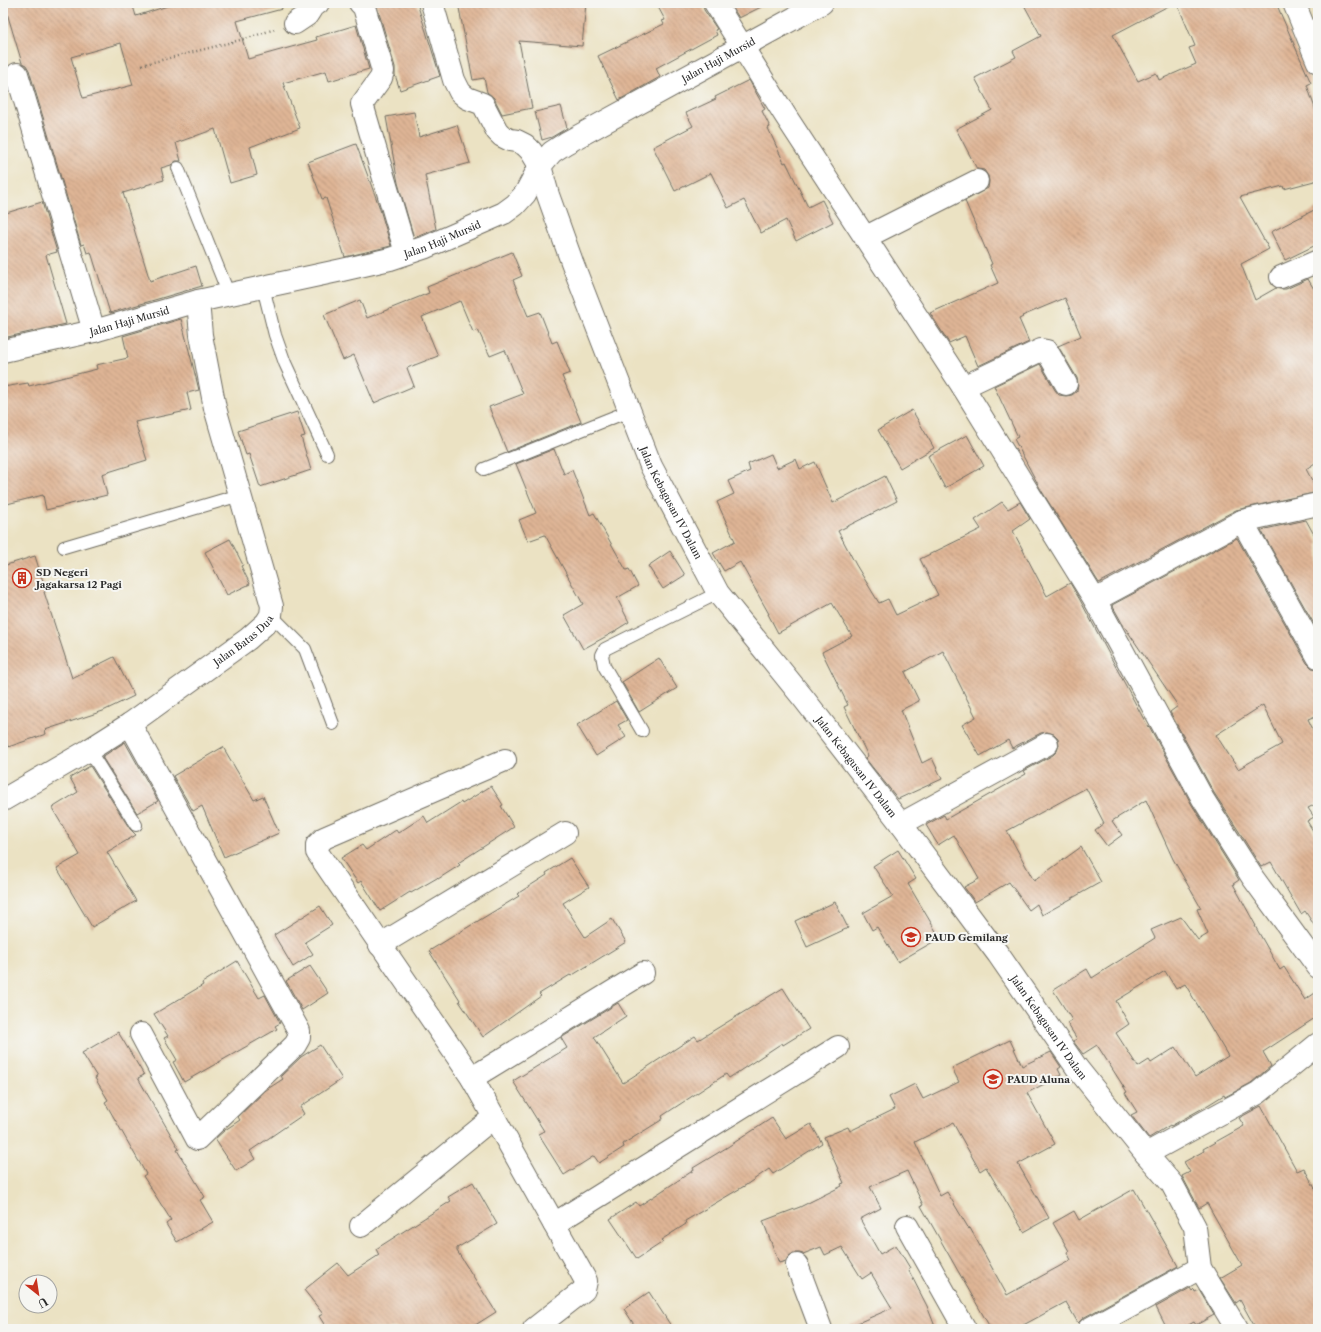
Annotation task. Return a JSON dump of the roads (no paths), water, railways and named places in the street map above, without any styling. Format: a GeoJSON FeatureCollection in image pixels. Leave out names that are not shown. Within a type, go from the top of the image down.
{"type":"FeatureCollection","features":[{"type":"Feature","properties":{"kind":"street"},"geometry":{"type":"LineString","coordinates":[[295,23],[307,15],[316,3]]}},
{"type":"Feature","properties":{"kind":"street"},"geometry":{"type":"LineString","coordinates":[[360,3],[364,7],[382,71],[381,78],[362,104],[406,254]]}},
{"type":"Feature","properties":{"kind":"street","name":"Jalan Kebagusan IV Dalam"},"geometry":{"type":"LineString","coordinates":[[432,3],[454,80],[460,92],[467,98],[483,104],[497,131],[506,138],[525,145],[531,151],[540,166],[548,195],[651,466],[718,594],[804,699],[901,824],[998,954],[1062,1048],[1146,1154],[1172,1184],[1194,1227],[1200,1268],[1237,1329]]}},
{"type":"Feature","properties":{"kind":"street"},"geometry":{"type":"LineString","coordinates":[[715,3],[963,387],[1095,600],[1203,799],[1253,878],[1318,967]]}},
{"type":"Feature","properties":{"kind":"street","name":"Jalan Haji Mursid"},"geometry":{"type":"LineString","coordinates":[[3,351],[94,331],[198,301],[342,270],[406,254],[426,247],[504,213],[515,205],[525,194],[540,166],[552,152],[566,143],[822,3]]}},
{"type":"Feature","properties":{"kind":"street"},"geometry":{"type":"LineString","coordinates":[[1294,3],[1318,62]]}},
{"type":"Feature","properties":{"kind":"street"},"geometry":{"type":"LineString","coordinates":[[17,74],[94,331]]}},
{"type":"Feature","properties":{"kind":"street"},"geometry":{"type":"LineString","coordinates":[[866,237],[977,181]]}},
{"type":"Feature","properties":{"kind":"street"},"geometry":{"type":"LineString","coordinates":[[1281,278],[1318,261]]}},
{"type":"Feature","properties":{"kind":"street","name":"Jalan Batas Dua"},"geometry":{"type":"LineString","coordinates":[[3,800],[89,750],[130,724],[248,639],[266,623],[271,615],[272,606],[215,408],[201,335],[198,301]]}},
{"type":"Feature","properties":{"kind":"street"},"geometry":{"type":"LineString","coordinates":[[963,387],[1041,350],[1047,351],[1066,384]]}},
{"type":"Feature","properties":{"kind":"street"},"geometry":{"type":"LineString","coordinates":[[1095,600],[1242,521],[1318,504]]}},
{"type":"Feature","properties":{"kind":"street"},"geometry":{"type":"LineString","coordinates":[[1242,521],[1318,657]]}},
{"type":"Feature","properties":{"kind":"street"},"geometry":{"type":"LineString","coordinates":[[130,724],[299,1031],[299,1038],[295,1045],[197,1139],[141,1034]]}},
{"type":"Feature","properties":{"kind":"street"},"geometry":{"type":"LineString","coordinates":[[901,824],[1047,744]]}},
{"type":"Feature","properties":{"kind":"street"},"geometry":{"type":"LineString","coordinates":[[505,760],[324,838],[318,845],[317,852],[472,1078],[586,1281],[584,1290],[534,1329]]}},
{"type":"Feature","properties":{"kind":"street"},"geometry":{"type":"LineString","coordinates":[[380,945],[564,833]]}},
{"type":"Feature","properties":{"kind":"street"},"geometry":{"type":"LineString","coordinates":[[472,1078],[643,973]]}},
{"type":"Feature","properties":{"kind":"street"},"geometry":{"type":"LineString","coordinates":[[1146,1154],[1258,1093],[1318,1044]]}},
{"type":"Feature","properties":{"kind":"street"},"geometry":{"type":"LineString","coordinates":[[554,1224],[838,1047]]}},
{"type":"Feature","properties":{"kind":"street"},"geometry":{"type":"LineString","coordinates":[[361,1226],[494,1117]]}},
{"type":"Feature","properties":{"kind":"street"},"geometry":{"type":"LineString","coordinates":[[907,1226],[965,1329]]}},
{"type":"Feature","properties":{"kind":"street"},"geometry":{"type":"LineString","coordinates":[[797,1265],[821,1329]]}},
{"type":"Feature","properties":{"kind":"street"},"geometry":{"type":"LineString","coordinates":[[1089,1329],[1200,1268]]}},
{"type":"Feature","properties":{"kind":"lane"},"geometry":{"type":"LineString","coordinates":[[178,168],[229,295]]}},
{"type":"Feature","properties":{"kind":"lane"},"geometry":{"type":"LineString","coordinates":[[263,287],[275,335],[285,363],[327,454]]}},
{"type":"Feature","properties":{"kind":"lane"},"geometry":{"type":"LineString","coordinates":[[484,469],[629,410]]}},
{"type":"Feature","properties":{"kind":"lane"},"geometry":{"type":"LineString","coordinates":[[64,547],[240,495]]}},
{"type":"Feature","properties":{"kind":"lane"},"geometry":{"type":"LineString","coordinates":[[642,732],[604,666],[602,656],[605,649],[718,594]]}},
{"type":"Feature","properties":{"kind":"lane"},"geometry":{"type":"LineString","coordinates":[[271,615],[305,649],[333,724]]}},
{"type":"Feature","properties":{"kind":"lane"},"geometry":{"type":"LineString","coordinates":[[89,750],[136,825]]}},
{"type":"Feature","properties":{"kind":"place","name":"SD Negeri Jagakarsa 12 Pagi"},"geometry":{"type":"Point","coordinates":[22,578]}},
{"type":"Feature","properties":{"kind":"place","name":"PAUD Gemilang"},"geometry":{"type":"Point","coordinates":[911,937]}},
{"type":"Feature","properties":{"kind":"place","name":"PAUD Aluna"},"geometry":{"type":"Point","coordinates":[993,1079]}}]}
